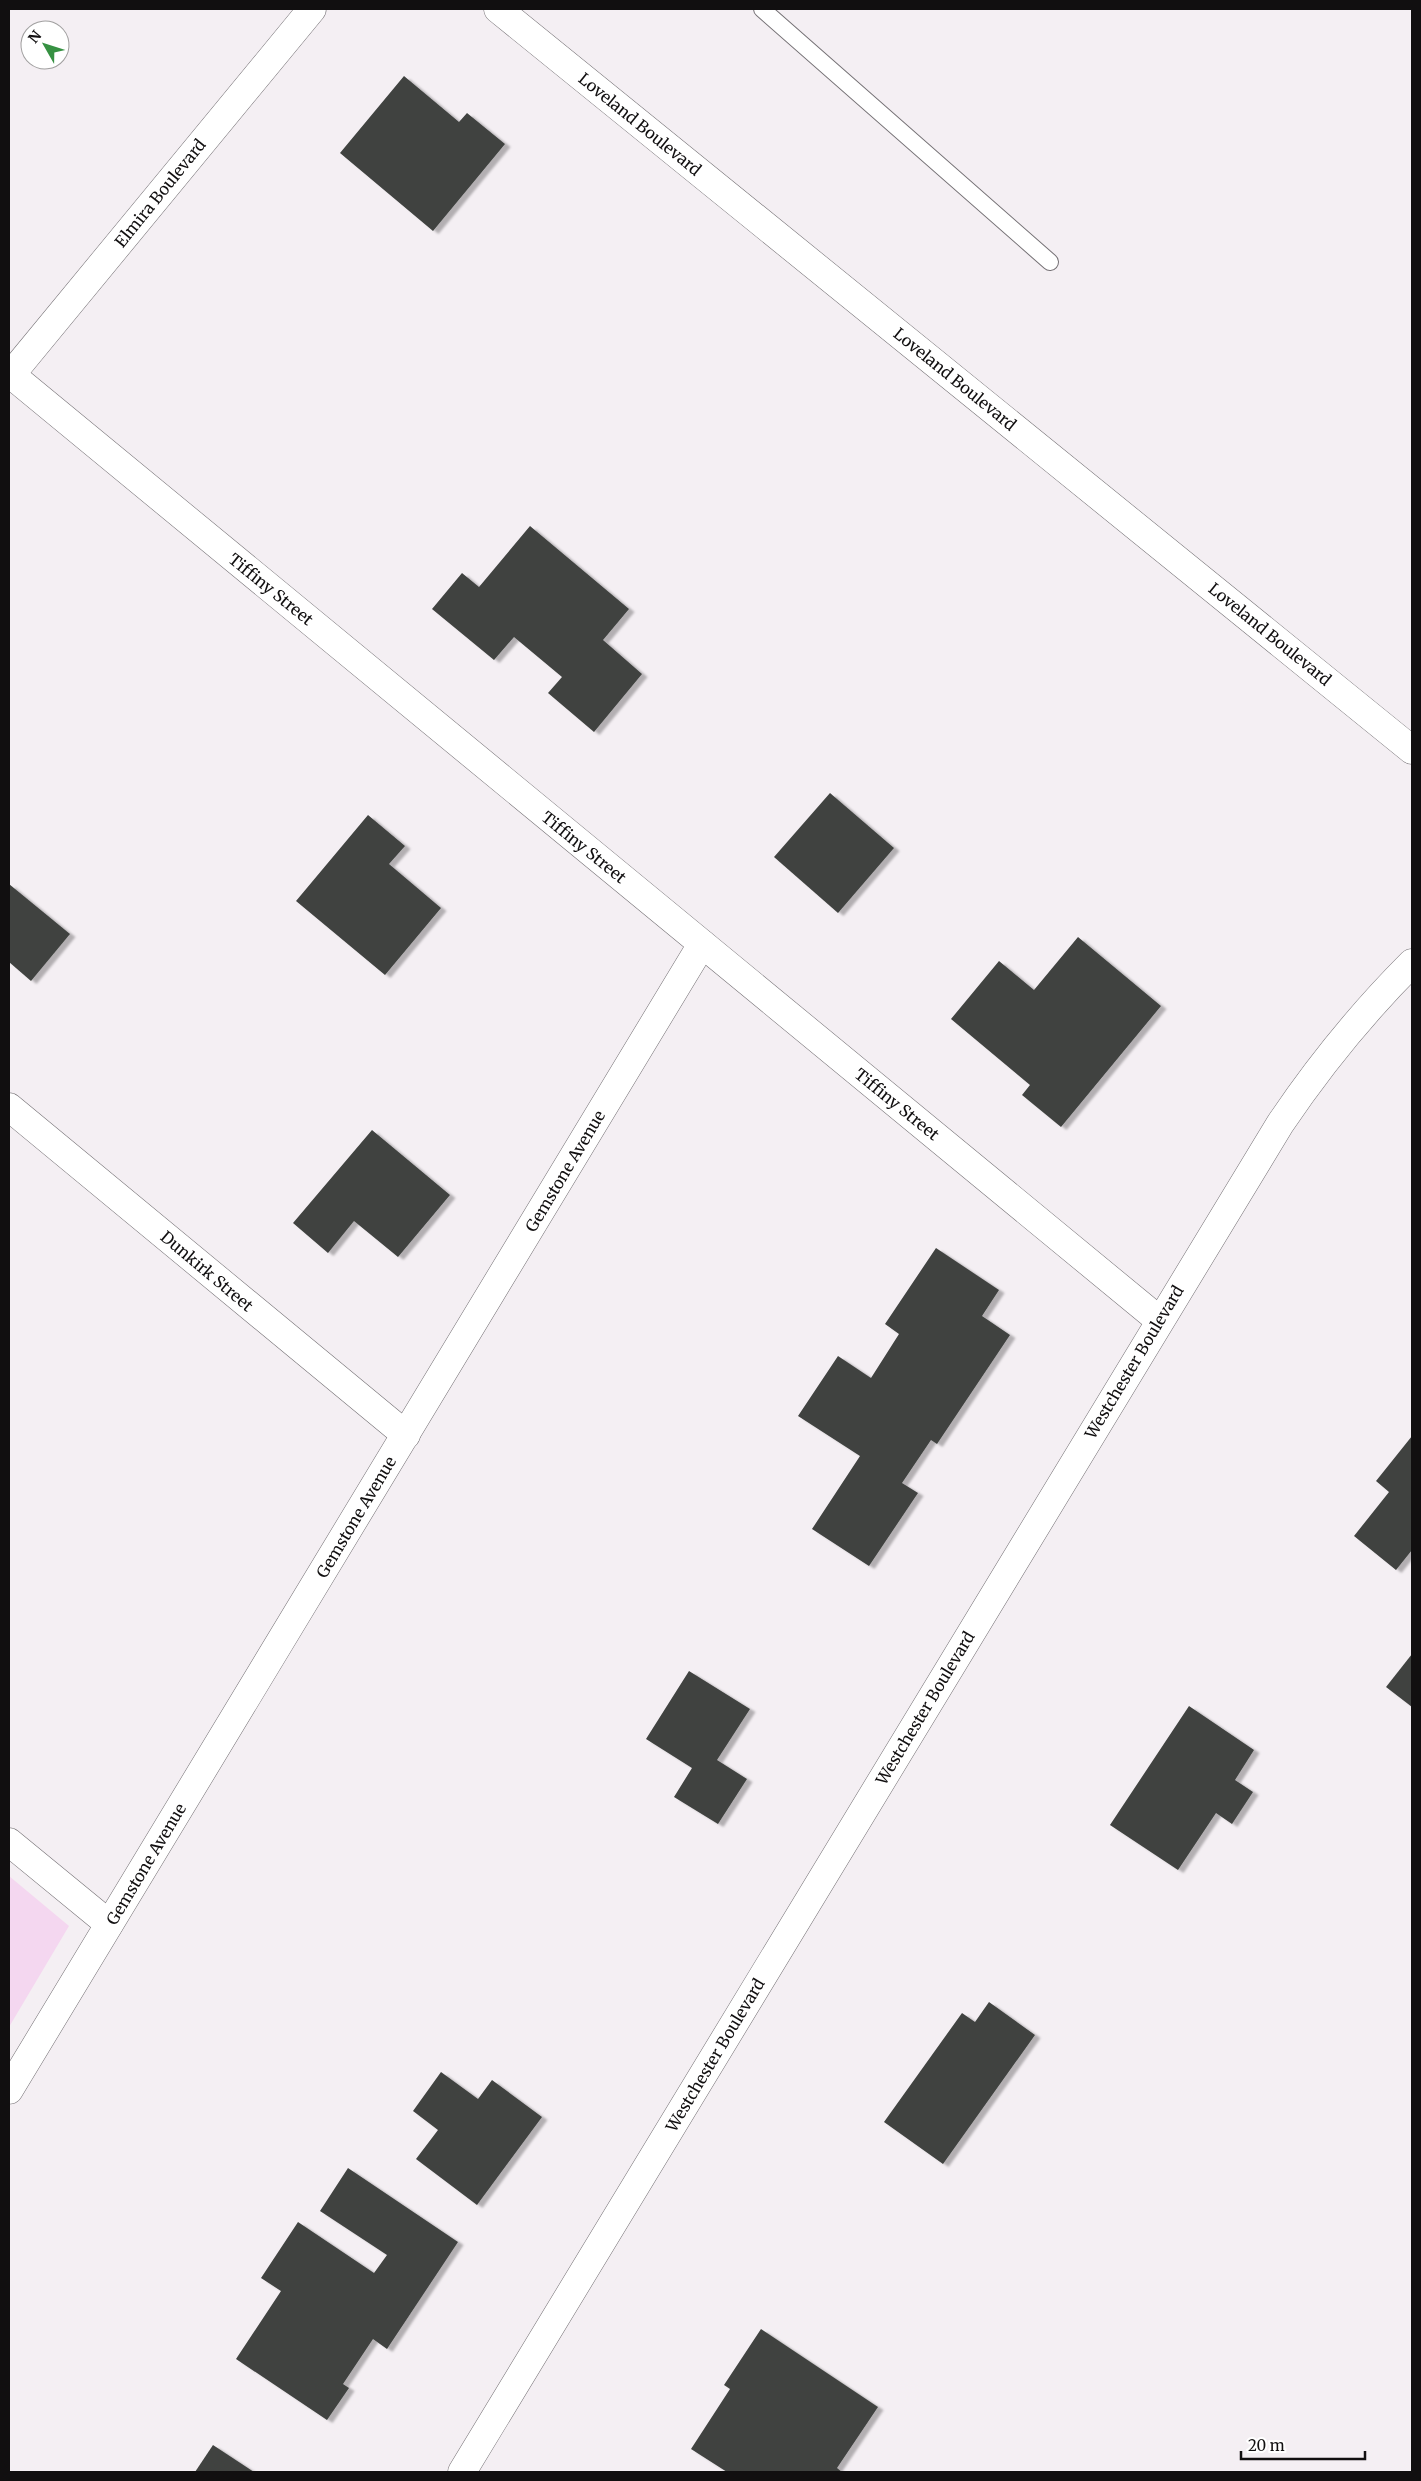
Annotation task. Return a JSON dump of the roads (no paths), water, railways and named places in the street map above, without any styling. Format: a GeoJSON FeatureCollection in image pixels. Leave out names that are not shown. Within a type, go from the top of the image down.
{"type":"FeatureCollection","features":[{"type":"Feature","properties":{"kind":"street","name":"Elmira Boulevard"},"geometry":{"type":"LineString","coordinates":[[9,375],[312,9]]}},
{"type":"Feature","properties":{"kind":"street","name":"Loveland Boulevard"},"geometry":{"type":"LineString","coordinates":[[498,9],[1412,750]]}},
{"type":"Feature","properties":{"kind":"street","name":"Tiffiny Street"},"geometry":{"type":"LineString","coordinates":[[9,375],[1159,1320]]}},
{"type":"Feature","properties":{"kind":"street","name":"Gemstone Avenue"},"geometry":{"type":"LineString","coordinates":[[9,2090],[702,944]]}},
{"type":"Feature","properties":{"kind":"street","name":"Westchester Boulevard"},"geometry":{"type":"LineString","coordinates":[[462,2472],[1159,1320],[1280,1124],[1311,1078],[1383,992],[1412,963]]}},
{"type":"Feature","properties":{"kind":"street","name":"Dunkirk Street"},"geometry":{"type":"LineString","coordinates":[[9,1107],[406,1435]]}},
{"type":"Feature","properties":{"kind":"street"},"geometry":{"type":"LineString","coordinates":[[9,1842],[109,1924]]}},
{"type":"Feature","properties":{"kind":"lane"},"geometry":{"type":"LineString","coordinates":[[762,9],[1050,262]]}}]}
